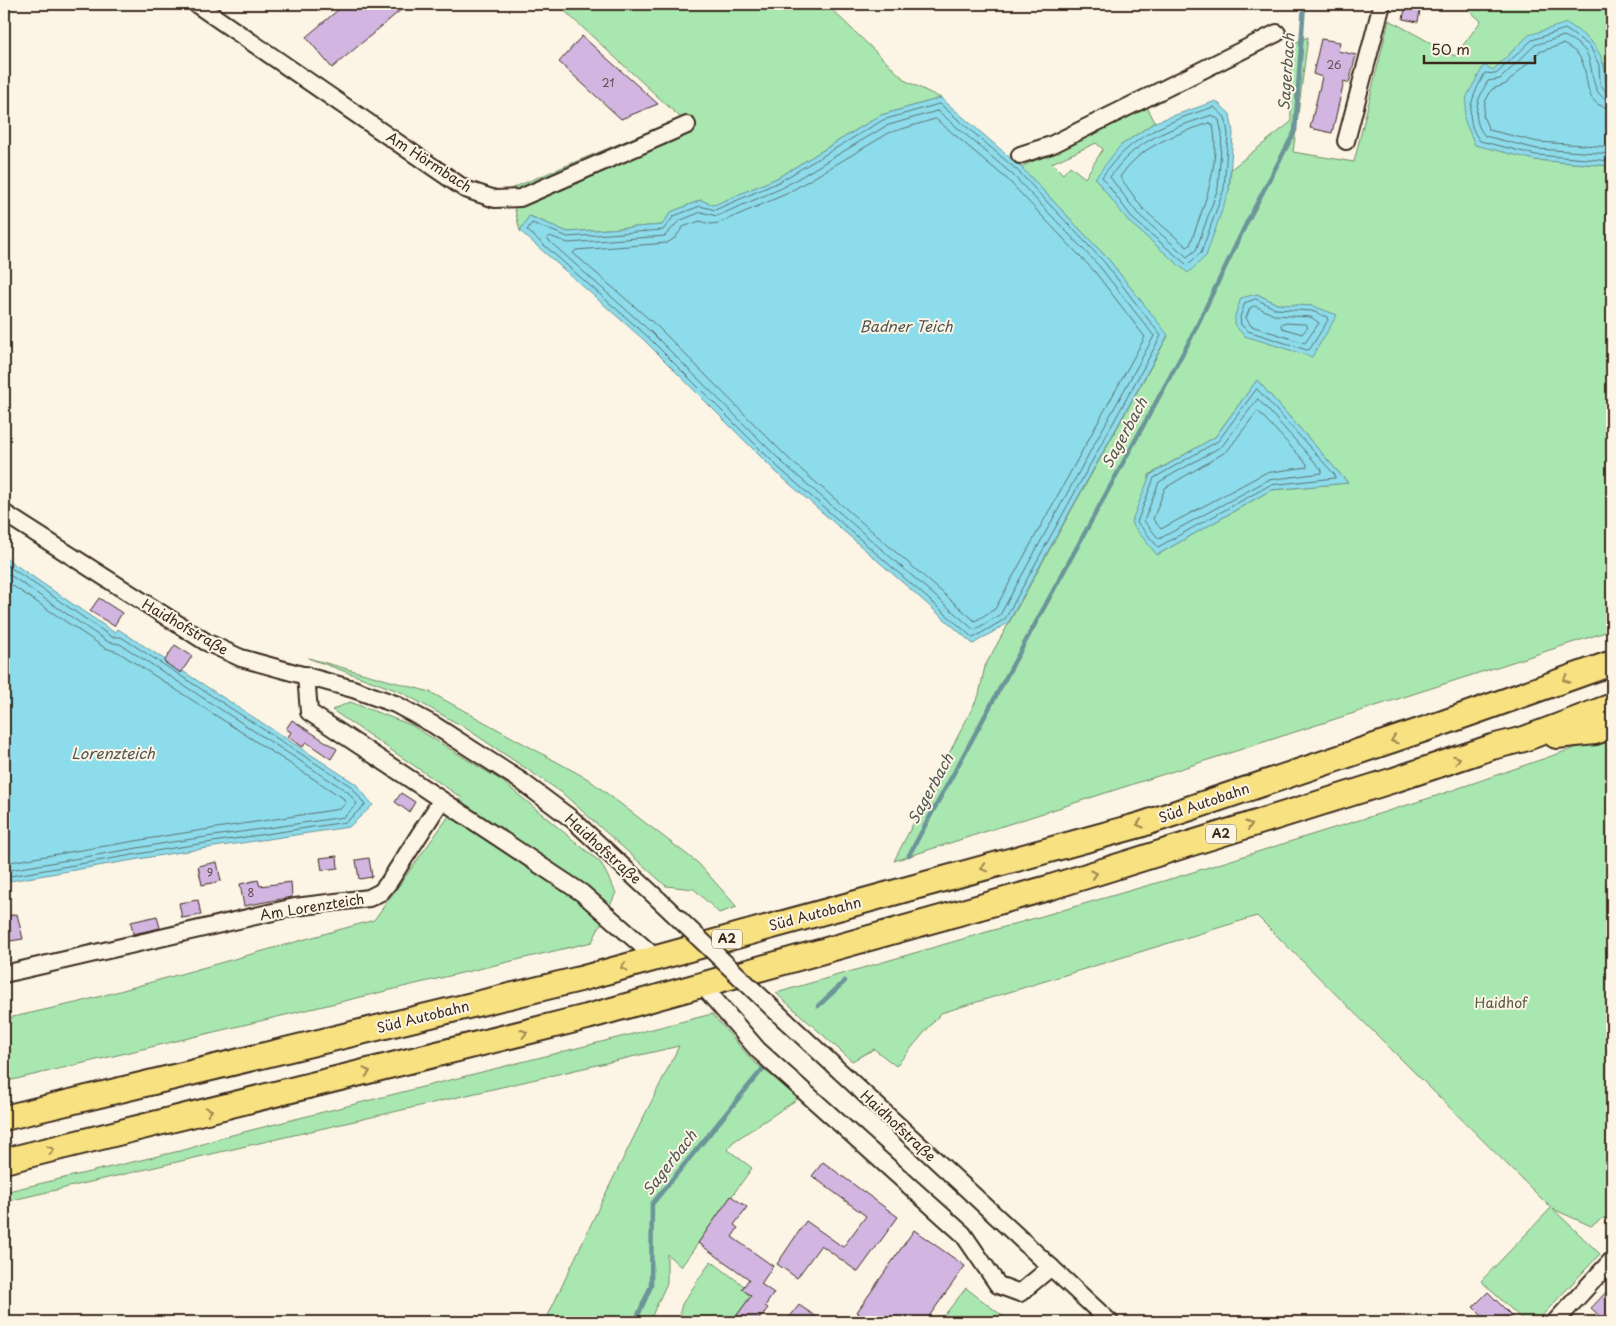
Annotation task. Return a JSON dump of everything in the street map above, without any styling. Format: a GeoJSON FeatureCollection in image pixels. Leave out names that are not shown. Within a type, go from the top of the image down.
{"type":"FeatureCollection","features":[{"type":"Feature","properties":{"kind":"highway","name":"Süd Autobahn"},"geometry":{"type":"LineString","coordinates":[[4,1118],[580,979],[1140,825],[1431,728],[1612,663]]}},
{"type":"Feature","properties":{"kind":"highway","name":"A2"},"geometry":{"type":"LineString","coordinates":[[4,1161],[587,1017],[703,986],[1048,888],[1394,780],[1492,747],[1524,739],[1612,706]]}},
{"type":"Feature","properties":{"kind":"highway"},"geometry":{"type":"LineString","coordinates":[[1524,739],[1595,732],[1612,726]]}},
{"type":"Feature","properties":{"kind":"street","name":"Am Hörmbach"},"geometry":{"type":"LineString","coordinates":[[196,4],[465,189],[496,199],[520,198],[687,125]]}},
{"type":"Feature","properties":{"kind":"street"},"geometry":{"type":"LineString","coordinates":[[1346,141],[1382,4]]}},
{"type":"Feature","properties":{"kind":"street"},"geometry":{"type":"LineString","coordinates":[[1020,155],[1051,145],[1277,33]]}},
{"type":"Feature","properties":{"kind":"street","name":"Haidhofstraße"},"geometry":{"type":"LineString","coordinates":[[4,513],[206,642],[240,658],[306,675],[395,704],[470,748],[521,781],[573,820],[1110,1322]]}},
{"type":"Feature","properties":{"kind":"street"},"geometry":{"type":"LineString","coordinates":[[306,675],[309,712],[441,801],[582,892],[656,958]]}},
{"type":"Feature","properties":{"kind":"street","name":"Am Lorenzteich"},"geometry":{"type":"LineString","coordinates":[[4,974],[285,910],[369,898],[380,892],[389,882],[441,801]]}},
{"type":"Feature","properties":{"kind":"street"},"geometry":{"type":"LineString","coordinates":[[703,986],[758,1050],[963,1234],[998,1285],[1020,1293],[1051,1267]]}},
{"type":"Feature","properties":{"kind":"street"},"geometry":{"type":"LineString","coordinates":[[1555,1322],[1612,1260]]}},
{"type":"Feature","properties":{"kind":"green space"},"geometry":{"type":"Polygon","coordinates":[[[557,4],[826,4],[906,81],[941,98],[881,115],[777,178],[713,206],[701,200],[671,212],[662,225],[568,232],[530,216],[520,231],[510,189],[681,118],[557,4]]]}},
{"type":"Feature","properties":{"kind":"green space"},"geometry":{"type":"Polygon","coordinates":[[[1462,4],[1612,4],[1612,91],[1605,82],[1604,63],[1529,35],[1493,70],[1535,160],[1612,166],[1612,630],[894,861],[979,695],[985,666],[1168,336],[1109,260],[1021,167],[1147,107],[1155,122],[1120,146],[1229,190],[1231,169],[1291,122],[1290,45],[1308,37],[1293,152],[1354,162],[1389,20],[1455,56],[1481,21],[1462,4]],[[1096,143],[1052,163],[1063,174],[1070,166],[1085,178],[1103,149],[1096,143]],[[1257,294],[1235,316],[1313,306],[1277,304],[1257,294]],[[1257,380],[1215,437],[1149,475],[1157,555],[1271,490],[1348,483],[1257,380]]]}},
{"type":"Feature","properties":{"kind":"green space"},"geometry":{"type":"Polygon","coordinates":[[[308,658],[430,692],[588,779],[698,863],[737,907],[719,913],[694,889],[666,886],[561,792],[464,727],[401,692],[308,658]]]}},
{"type":"Feature","properties":{"kind":"green space"},"geometry":{"type":"Polygon","coordinates":[[[350,702],[411,725],[502,781],[601,863],[616,893],[592,942],[4,1082],[4,1019],[80,1002],[374,920],[462,798],[332,710],[350,702]]]}},
{"type":"Feature","properties":{"kind":"green space","name":"Haidhof"},"geometry":{"type":"Polygon","coordinates":[[[1612,735],[1612,1234],[1605,1217],[1591,1226],[1553,1209],[1600,1254],[1536,1322],[1525,1322],[1481,1281],[1551,1208],[1257,916],[941,1013],[896,1066],[874,1049],[852,1061],[776,993],[1177,877],[1436,796],[1612,735]]]}},
{"type":"Feature","properties":{"kind":"green space"},"geometry":{"type":"Polygon","coordinates":[[[712,1014],[752,1060],[799,1098],[733,1142],[727,1149],[752,1168],[681,1267],[667,1254],[667,1283],[649,1322],[545,1322],[601,1203],[679,1046],[4,1202],[4,1192],[188,1149],[220,1138],[712,1014]]]}},
{"type":"Feature","properties":{"kind":"green space"},"geometry":{"type":"Polygon","coordinates":[[[711,1261],[744,1286],[742,1289],[751,1296],[732,1322],[686,1322],[680,1312],[682,1304],[711,1261]]]}},
{"type":"Feature","properties":{"kind":"green space"},"geometry":{"type":"Polygon","coordinates":[[[966,1288],[1009,1321],[939,1322],[966,1288]]]}},
{"type":"Feature","properties":{"kind":"water"},"geometry":{"type":"Polygon","coordinates":[[[1567,23],[1589,40],[1601,56],[1606,80],[1612,91],[1612,166],[1535,160],[1475,145],[1464,119],[1467,96],[1484,65],[1493,70],[1529,35],[1567,23]]]}},
{"type":"Feature","properties":{"kind":"water","name":"Badner Teich"},"geometry":{"type":"Polygon","coordinates":[[[941,98],[1021,167],[1109,260],[1168,335],[1008,623],[973,644],[776,472],[644,340],[520,231],[529,216],[568,232],[662,225],[671,212],[701,200],[714,205],[777,178],[881,115],[941,98]]]}},
{"type":"Feature","properties":{"kind":"water"},"geometry":{"type":"Polygon","coordinates":[[[1216,101],[1230,114],[1233,133],[1229,190],[1206,256],[1188,273],[1129,222],[1095,178],[1120,146],[1155,122],[1216,101]]]}},
{"type":"Feature","properties":{"kind":"water"},"geometry":{"type":"Polygon","coordinates":[[[1257,294],[1277,304],[1313,306],[1337,315],[1312,357],[1245,336],[1235,326],[1235,316],[1241,298],[1257,294]]]}},
{"type":"Feature","properties":{"kind":"water"},"geometry":{"type":"Polygon","coordinates":[[[1257,380],[1348,483],[1271,490],[1157,555],[1131,523],[1150,475],[1215,437],[1257,380]]]}},
{"type":"Feature","properties":{"kind":"water","name":"Lorenzteich"},"geometry":{"type":"Polygon","coordinates":[[[4,557],[115,633],[118,629],[356,784],[373,805],[349,827],[174,853],[4,882],[4,557]]]}},
{"type":"Feature","properties":{"kind":"building"},"geometry":{"type":"Polygon","coordinates":[[[345,4],[408,4],[332,68],[306,37],[345,4]]]}},
{"type":"Feature","properties":{"kind":"building"},"geometry":{"type":"Polygon","coordinates":[[[1406,4],[1421,4],[1418,22],[1403,19],[1406,4]]]}},
{"type":"Feature","properties":{"kind":"building"},"geometry":{"type":"Polygon","coordinates":[[[582,36],[658,104],[621,119],[559,62],[582,36]]]}},
{"type":"Feature","properties":{"kind":"building"},"geometry":{"type":"Polygon","coordinates":[[[1321,39],[1340,42],[1338,51],[1356,55],[1349,83],[1344,81],[1332,133],[1310,128],[1322,77],[1313,74],[1321,39]]]}},
{"type":"Feature","properties":{"kind":"building"},"geometry":{"type":"Polygon","coordinates":[[[99,598],[122,613],[114,626],[90,611],[99,598]]]}},
{"type":"Feature","properties":{"kind":"building"},"geometry":{"type":"Polygon","coordinates":[[[175,645],[192,656],[181,673],[164,662],[175,645]]]}},
{"type":"Feature","properties":{"kind":"building"},"geometry":{"type":"Polygon","coordinates":[[[292,720],[337,749],[331,759],[306,742],[303,747],[288,737],[291,732],[286,729],[292,720]]]}},
{"type":"Feature","properties":{"kind":"building"},"geometry":{"type":"Polygon","coordinates":[[[401,793],[415,802],[409,812],[395,802],[401,793]]]}},
{"type":"Feature","properties":{"kind":"building"},"geometry":{"type":"Polygon","coordinates":[[[337,856],[338,868],[322,870],[320,858],[337,856]]]}},
{"type":"Feature","properties":{"kind":"building"},"geometry":{"type":"Polygon","coordinates":[[[369,858],[372,877],[359,879],[356,860],[369,858]]]}},
{"type":"Feature","properties":{"kind":"building"},"geometry":{"type":"Polygon","coordinates":[[[217,862],[221,881],[202,885],[198,866],[217,862]]]}},
{"type":"Feature","properties":{"kind":"building"},"geometry":{"type":"Polygon","coordinates":[[[258,880],[260,886],[291,882],[292,897],[244,906],[240,884],[258,880]]]}},
{"type":"Feature","properties":{"kind":"building"},"geometry":{"type":"Polygon","coordinates":[[[198,900],[201,915],[182,918],[179,903],[198,900]]]}},
{"type":"Feature","properties":{"kind":"building"},"geometry":{"type":"Polygon","coordinates":[[[17,914],[23,939],[10,941],[4,917],[17,914]]]}},
{"type":"Feature","properties":{"kind":"building"},"geometry":{"type":"Polygon","coordinates":[[[157,916],[160,928],[133,934],[131,922],[157,916]]]}},
{"type":"Feature","properties":{"kind":"building"},"geometry":{"type":"Polygon","coordinates":[[[823,1162],[898,1217],[858,1272],[821,1245],[797,1278],[777,1264],[806,1221],[843,1247],[866,1216],[812,1176],[823,1162]]]}},
{"type":"Feature","properties":{"kind":"building"},"geometry":{"type":"Polygon","coordinates":[[[731,1196],[747,1207],[734,1225],[738,1228],[732,1237],[773,1266],[761,1284],[774,1293],[765,1306],[768,1308],[757,1322],[732,1322],[751,1296],[742,1289],[749,1279],[698,1243],[731,1196]]]}},
{"type":"Feature","properties":{"kind":"building"},"geometry":{"type":"Polygon","coordinates":[[[914,1230],[965,1266],[925,1322],[853,1322],[859,1313],[857,1312],[914,1230]]]}},
{"type":"Feature","properties":{"kind":"building"},"geometry":{"type":"Polygon","coordinates":[[[1612,1286],[1612,1322],[1606,1322],[1591,1308],[1612,1286]]]}},
{"type":"Feature","properties":{"kind":"building"},"geometry":{"type":"Polygon","coordinates":[[[1488,1292],[1512,1316],[1505,1322],[1488,1322],[1473,1307],[1488,1292]]]}},
{"type":"Feature","properties":{"kind":"building"},"geometry":{"type":"Polygon","coordinates":[[[799,1305],[824,1322],[786,1322],[799,1305]]]}},
{"type":"Feature","properties":{"kind":"waterway","name":"Sagerbach"},"geometry":{"type":"LineString","coordinates":[[909,855],[1190,340],[1247,222],[1295,131],[1304,4]]}},
{"type":"Feature","properties":{"kind":"waterway","name":"Sagerbach"},"geometry":{"type":"LineString","coordinates":[[818,1006],[845,981]]}},
{"type":"Feature","properties":{"kind":"waterway","name":"Sagerbach"},"geometry":{"type":"LineString","coordinates":[[635,1322],[651,1286],[652,1204],[765,1066]]}}]}
